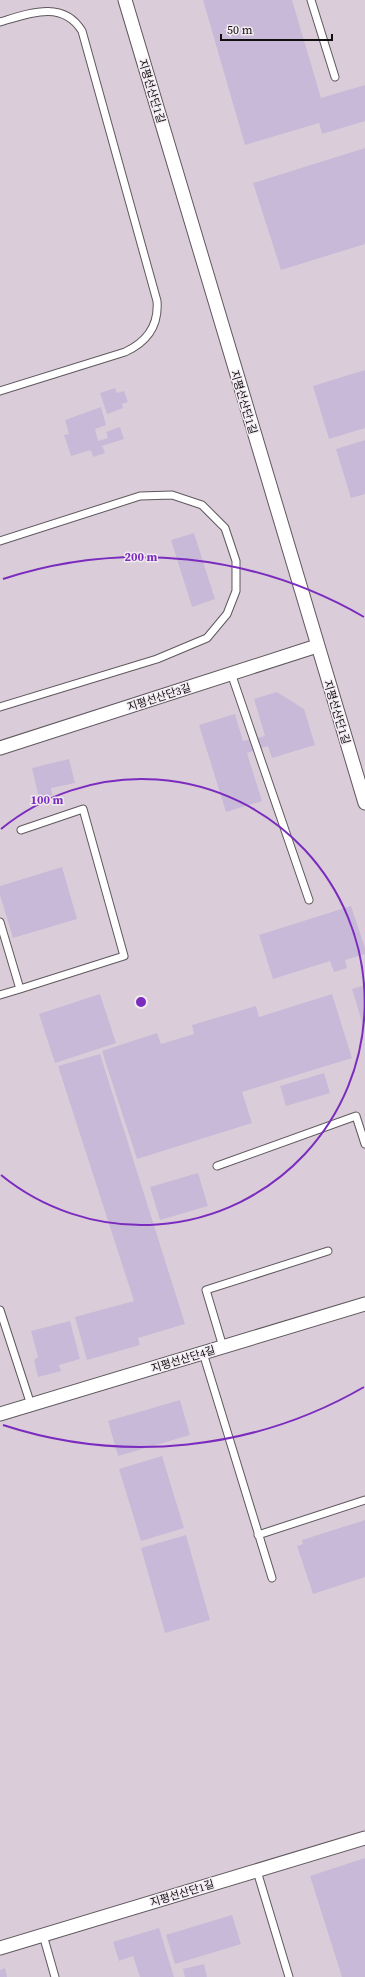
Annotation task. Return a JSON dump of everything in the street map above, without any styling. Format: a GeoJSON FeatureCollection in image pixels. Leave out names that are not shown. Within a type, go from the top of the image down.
{"type":"FeatureCollection","features":[{"type":"Feature","properties":{"kind":"street","name":"지평선산단1길"},"geometry":{"type":"LineString","coordinates":[[124,0],[365,803]]}},
{"type":"Feature","properties":{"kind":"street","name":"지평선산단3길"},"geometry":{"type":"LineString","coordinates":[[0,748],[317,646]]}},
{"type":"Feature","properties":{"kind":"street","name":"지평선산단4길"},"geometry":{"type":"LineString","coordinates":[[0,1414],[365,1304]]}},
{"type":"Feature","properties":{"kind":"street","name":"지평선산단1길"},"geometry":{"type":"LineString","coordinates":[[0,1948],[365,1838]]}},
{"type":"Feature","properties":{"kind":"lane"},"geometry":{"type":"LineString","coordinates":[[311,0],[335,77]]}},
{"type":"Feature","properties":{"kind":"lane"},"geometry":{"type":"LineString","coordinates":[[0,22],[51,9],[62,11],[71,16],[78,23],[82,31],[155,293],[157,309],[156,320],[151,331],[136,347],[0,391]]}},
{"type":"Feature","properties":{"kind":"lane"},"geometry":{"type":"LineString","coordinates":[[0,540],[140,496],[172,496],[202,505],[225,528],[236,561],[236,591],[227,614],[207,638],[158,659],[0,707]]}},
{"type":"Feature","properties":{"kind":"lane"},"geometry":{"type":"LineString","coordinates":[[231,673],[309,900]]}},
{"type":"Feature","properties":{"kind":"lane"},"geometry":{"type":"LineString","coordinates":[[0,995],[124,956],[83,809],[21,830]]}},
{"type":"Feature","properties":{"kind":"lane"},"geometry":{"type":"LineString","coordinates":[[0,922],[20,989]]}},
{"type":"Feature","properties":{"kind":"lane"},"geometry":{"type":"LineString","coordinates":[[216,1166],[356,1116],[365,1144]]}},
{"type":"Feature","properties":{"kind":"lane"},"geometry":{"type":"LineString","coordinates":[[223,1347],[206,1290],[328,1251]]}},
{"type":"Feature","properties":{"kind":"lane"},"geometry":{"type":"LineString","coordinates":[[0,1310],[31,1405]]}},
{"type":"Feature","properties":{"kind":"lane"},"geometry":{"type":"LineString","coordinates":[[203,1353],[272,1578]]}},
{"type":"Feature","properties":{"kind":"lane"},"geometry":{"type":"LineString","coordinates":[[258,1535],[365,1500]]}},
{"type":"Feature","properties":{"kind":"lane"},"geometry":{"type":"LineString","coordinates":[[257,1871],[288,1977]]}},
{"type":"Feature","properties":{"kind":"lane"},"geometry":{"type":"LineString","coordinates":[[43,1935],[55,1977]]}},
{"type":"Feature","properties":{"kind":"shaded area"},"geometry":{"type":"Polygon","coordinates":[[[0,0],[365,0],[365,1977],[0,1977],[0,0]]]}},
{"type":"Feature","properties":{"kind":"building"},"geometry":{"type":"Polygon","coordinates":[[[203,0],[292,0],[321,98],[365,85],[365,121],[322,134],[319,123],[245,145],[203,0]]]}},
{"type":"Feature","properties":{"kind":"building"},"geometry":{"type":"Polygon","coordinates":[[[365,148],[365,244],[281,270],[253,183],[365,148]]]}},
{"type":"Feature","properties":{"kind":"building"},"geometry":{"type":"Polygon","coordinates":[[[365,370],[365,428],[329,439],[313,386],[365,370]]]}},
{"type":"Feature","properties":{"kind":"building"},"geometry":{"type":"Polygon","coordinates":[[[115,388],[117,393],[124,391],[128,402],[122,404],[123,408],[107,414],[100,393],[115,388]]]}},
{"type":"Feature","properties":{"kind":"building"},"geometry":{"type":"Polygon","coordinates":[[[101,407],[106,425],[95,429],[98,441],[108,438],[106,432],[120,427],[124,439],[102,446],[105,453],[93,457],[91,450],[71,456],[64,435],[69,434],[65,420],[101,407]]]}},
{"type":"Feature","properties":{"kind":"building"},"geometry":{"type":"Polygon","coordinates":[[[365,440],[365,494],[351,498],[336,449],[365,440]]]}},
{"type":"Feature","properties":{"kind":"building"},"geometry":{"type":"Polygon","coordinates":[[[194,533],[215,599],[192,607],[171,540],[194,533]]]}},
{"type":"Feature","properties":{"kind":"building"},"geometry":{"type":"Polygon","coordinates":[[[277,692],[304,709],[315,745],[272,758],[268,746],[247,753],[262,801],[226,812],[199,725],[235,714],[243,741],[265,736],[254,699],[277,692]]]}},
{"type":"Feature","properties":{"kind":"building"},"geometry":{"type":"Polygon","coordinates":[[[69,759],[75,783],[51,788],[52,795],[39,798],[32,768],[69,759]]]}},
{"type":"Feature","properties":{"kind":"building"},"geometry":{"type":"Polygon","coordinates":[[[62,867],[77,919],[13,938],[0,895],[0,886],[62,867]]]}},
{"type":"Feature","properties":{"kind":"building"},"geometry":{"type":"Polygon","coordinates":[[[351,906],[365,948],[365,954],[345,960],[347,968],[334,972],[330,961],[273,979],[259,935],[351,906]]]}},
{"type":"Feature","properties":{"kind":"building"},"geometry":{"type":"Polygon","coordinates":[[[365,985],[365,1021],[362,1022],[352,989],[365,985]]]}},
{"type":"Feature","properties":{"kind":"building"},"geometry":{"type":"Polygon","coordinates":[[[100,994],[116,1043],[55,1063],[39,1014],[100,994]]]}},
{"type":"Feature","properties":{"kind":"building"},"geometry":{"type":"Polygon","coordinates":[[[332,994],[352,1058],[242,1092],[252,1123],[137,1159],[102,1051],[157,1033],[161,1044],[194,1034],[192,1025],[256,1006],[259,1017],[332,994]]]}},
{"type":"Feature","properties":{"kind":"building"},"geometry":{"type":"Polygon","coordinates":[[[100,1054],[185,1324],[138,1338],[140,1345],[87,1360],[75,1317],[134,1301],[58,1066],[100,1054]]]}},
{"type":"Feature","properties":{"kind":"building"},"geometry":{"type":"Polygon","coordinates":[[[324,1073],[330,1093],[286,1106],[280,1086],[324,1073]]]}},
{"type":"Feature","properties":{"kind":"building"},"geometry":{"type":"Polygon","coordinates":[[[198,1173],[208,1206],[160,1220],[150,1187],[198,1173]]]}},
{"type":"Feature","properties":{"kind":"building"},"geometry":{"type":"Polygon","coordinates":[[[70,1321],[80,1359],[59,1365],[61,1371],[38,1377],[34,1360],[38,1357],[31,1331],[70,1321]]]}},
{"type":"Feature","properties":{"kind":"building"},"geometry":{"type":"Polygon","coordinates":[[[180,1400],[190,1435],[118,1456],[108,1421],[180,1400]]]}},
{"type":"Feature","properties":{"kind":"building"},"geometry":{"type":"Polygon","coordinates":[[[162,1456],[184,1528],[141,1541],[119,1469],[162,1456]]]}},
{"type":"Feature","properties":{"kind":"building"},"geometry":{"type":"Polygon","coordinates":[[[365,1520],[365,1577],[313,1594],[297,1546],[303,1544],[302,1540],[365,1520]]]}},
{"type":"Feature","properties":{"kind":"building"},"geometry":{"type":"Polygon","coordinates":[[[186,1535],[210,1620],[165,1633],[141,1548],[186,1535]]]}},
{"type":"Feature","properties":{"kind":"building"},"geometry":{"type":"Polygon","coordinates":[[[365,1858],[365,1977],[342,1977],[310,1876],[365,1858]]]}},
{"type":"Feature","properties":{"kind":"building"},"geometry":{"type":"Polygon","coordinates":[[[232,1915],[241,1944],[175,1964],[166,1935],[232,1915]]]}},
{"type":"Feature","properties":{"kind":"building"},"geometry":{"type":"Polygon","coordinates":[[[159,1928],[174,1977],[140,1977],[133,1956],[119,1961],[113,1942],[159,1928]]]}},
{"type":"Feature","properties":{"kind":"building"},"geometry":{"type":"Polygon","coordinates":[[[204,1964],[207,1977],[185,1977],[183,1969],[204,1964]]]}},
{"type":"Feature","properties":{"kind":"building"},"geometry":{"type":"Polygon","coordinates":[[[5,1968],[7,1977],[0,1977],[0,1970],[5,1968]]]}}]}
